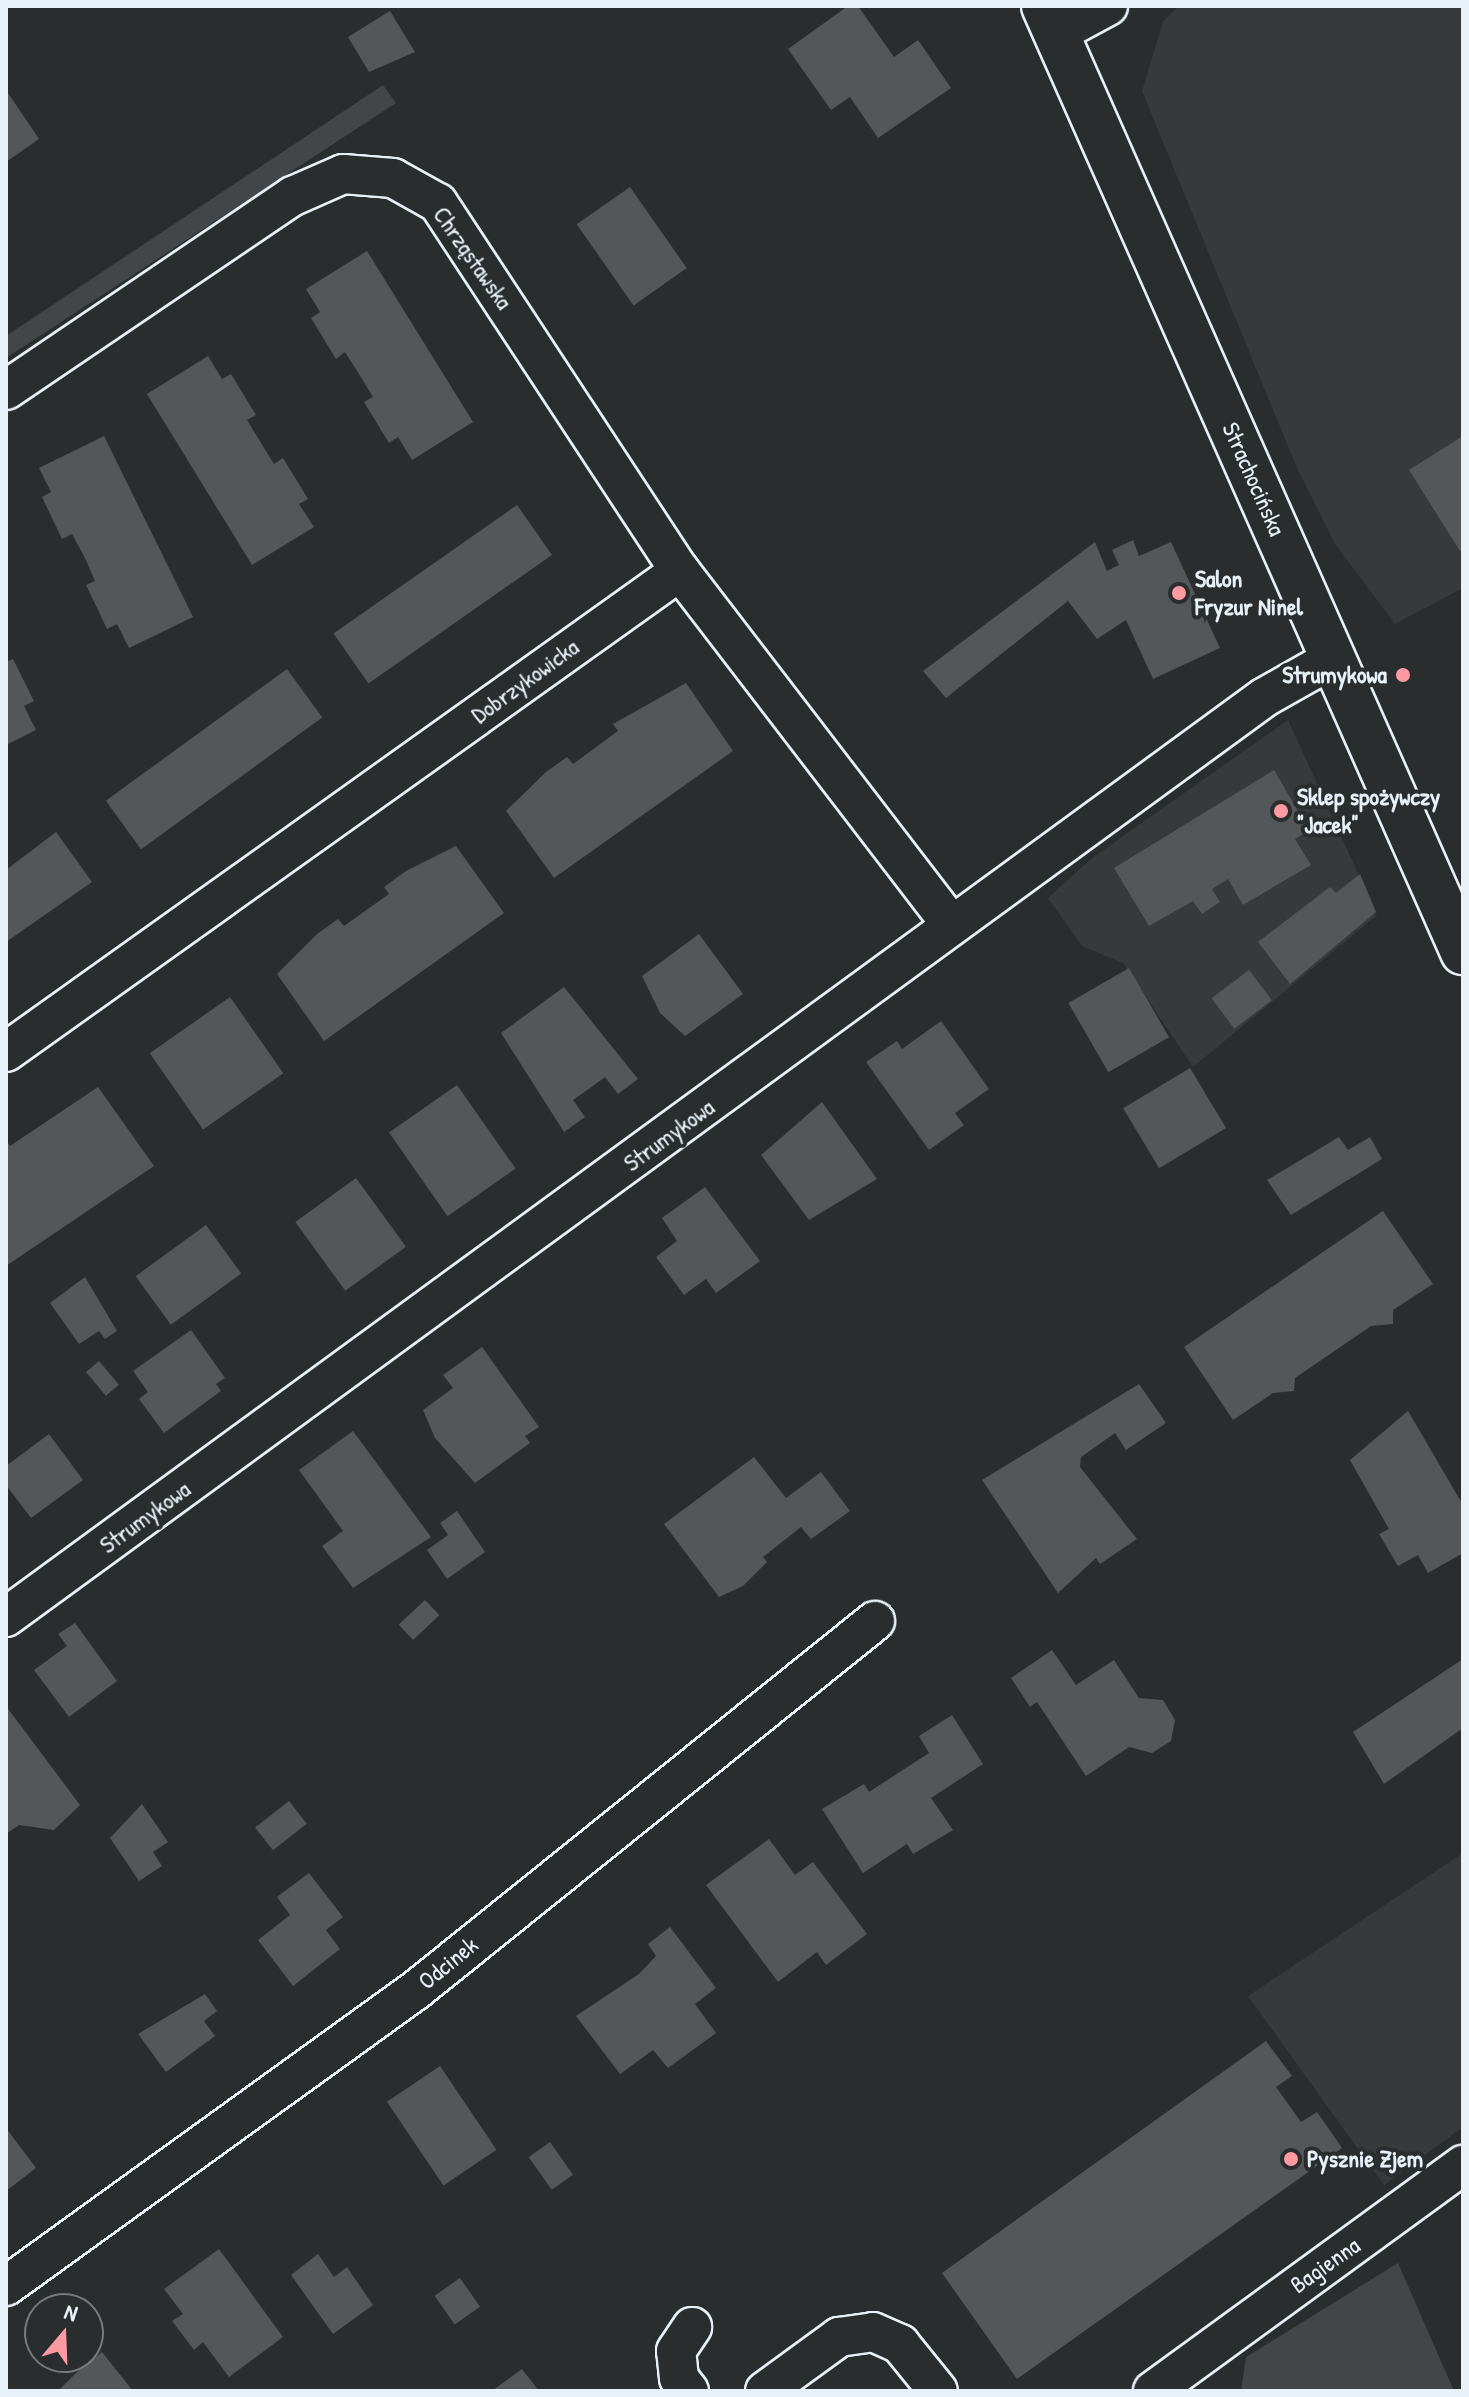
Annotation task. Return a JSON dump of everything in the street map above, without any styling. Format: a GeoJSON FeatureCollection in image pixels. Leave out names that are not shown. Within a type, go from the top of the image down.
{"type":"FeatureCollection","features":[{"type":"Feature","properties":{"kind":"main road","name":"Strachocińska"},"geometry":{"type":"LineString","coordinates":[[1050,20],[1463,952]]}},
{"type":"Feature","properties":{"kind":"street"},"geometry":{"type":"LineString","coordinates":[[1050,20],[1108,6]]}},
{"type":"Feature","properties":{"kind":"street","name":"Chrząstawska"},"geometry":{"type":"LineString","coordinates":[[6,390],[293,196],[343,174],[393,178],[438,203],[680,571]]}},
{"type":"Feature","properties":{"kind":"street"},"geometry":{"type":"LineString","coordinates":[[680,571],[952,925]]}},
{"type":"Feature","properties":{"kind":"street","name":"Dobrzykowicka"},"geometry":{"type":"LineString","coordinates":[[6,1052],[680,571]]}},
{"type":"Feature","properties":{"kind":"street","name":"Strumykowa"},"geometry":{"type":"LineString","coordinates":[[6,1617],[1265,697],[1334,658]]}},
{"type":"Feature","properties":{"kind":"street","name":"Odcinek"},"geometry":{"type":"LineString","coordinates":[[6,2286],[416,1990],[875,1621]]}},
{"type":"Feature","properties":{"kind":"street","name":"Bagienna"},"geometry":{"type":"LineString","coordinates":[[1153,2391],[1463,2165]]}},
{"type":"Feature","properties":{"kind":"street"},"geometry":{"type":"LineString","coordinates":[[689,2391],[676,2351],[692,2327]]}},
{"type":"Feature","properties":{"kind":"street"},"geometry":{"type":"LineString","coordinates":[[765,2391],[839,2337],[873,2332],[900,2344],[938,2391]]}},
{"type":"Feature","properties":{"kind":"shaded area"},"geometry":{"type":"Polygon","coordinates":[[[1179,6],[1463,6],[1463,588],[1395,624],[1335,544],[1297,468],[1142,91],[1163,21],[1179,6]]]}},
{"type":"Feature","properties":{"kind":"shaded area"},"geometry":{"type":"Polygon","coordinates":[[[383,85],[396,103],[6,358],[6,336],[383,85]]]}},
{"type":"Feature","properties":{"kind":"shaded area"},"geometry":{"type":"Polygon","coordinates":[[[1288,720],[1377,915],[1193,1067],[1123,963],[1082,946],[1048,898],[1092,858],[1288,720]]]}},
{"type":"Feature","properties":{"kind":"shaded area"},"geometry":{"type":"Polygon","coordinates":[[[1463,1853],[1463,2127],[1384,2185],[1248,1996],[1463,1853]]]}},
{"type":"Feature","properties":{"kind":"shaded area"},"geometry":{"type":"Polygon","coordinates":[[[1398,2263],[1454,2391],[1241,2391],[1246,2357],[1398,2263]]]}},
{"type":"Feature","properties":{"kind":"building"},"geometry":{"type":"Polygon","coordinates":[[[848,6],[858,6],[894,57],[918,40],[951,88],[878,138],[850,97],[831,110],[788,49],[848,6]]]}},
{"type":"Feature","properties":{"kind":"building"},"geometry":{"type":"Polygon","coordinates":[[[390,11],[415,52],[369,72],[348,37],[390,11]]]}},
{"type":"Feature","properties":{"kind":"building"},"geometry":{"type":"Polygon","coordinates":[[[6,90],[39,139],[6,162],[6,90]]]}},
{"type":"Feature","properties":{"kind":"building"},"geometry":{"type":"Polygon","coordinates":[[[630,187],[687,268],[634,305],[577,224],[630,187]]]}},
{"type":"Feature","properties":{"kind":"building"},"geometry":{"type":"Polygon","coordinates":[[[367,251],[473,422],[412,460],[398,437],[389,443],[364,402],[373,397],[359,374],[345,352],[336,359],[311,318],[320,312],[306,289],[367,251]]]}},
{"type":"Feature","properties":{"kind":"building"},"geometry":{"type":"Polygon","coordinates":[[[208,356],[222,379],[231,374],[256,415],[247,420],[261,443],[274,464],[283,458],[308,499],[299,504],[314,527],[252,565],[147,394],[208,356]]]}},
{"type":"Feature","properties":{"kind":"building"},"geometry":{"type":"Polygon","coordinates":[[[104,436],[193,617],[129,648],[117,624],[107,629],[86,585],[95,581],[85,558],[72,534],[62,539],[42,497],[51,492],[39,468],[104,436]]]}},
{"type":"Feature","properties":{"kind":"building"},"geometry":{"type":"Polygon","coordinates":[[[1463,436],[1463,549],[1460,551],[1409,470],[1463,436]]]}},
{"type":"Feature","properties":{"kind":"building"},"geometry":{"type":"Polygon","coordinates":[[[517,505],[552,555],[368,683],[334,633],[517,505]]]}},
{"type":"Feature","properties":{"kind":"building"},"geometry":{"type":"Polygon","coordinates":[[[1133,540],[1139,556],[1171,542],[1220,648],[1153,679],[1126,620],[1097,639],[1068,601],[946,698],[923,671],[1095,542],[1107,571],[1119,565],[1112,550],[1133,540]]]}},
{"type":"Feature","properties":{"kind":"building"},"geometry":{"type":"Polygon","coordinates":[[[13,659],[34,701],[24,706],[36,730],[6,745],[6,662],[13,659]]]}},
{"type":"Feature","properties":{"kind":"building"},"geometry":{"type":"Polygon","coordinates":[[[287,669],[322,718],[141,849],[106,801],[287,669]]]}},
{"type":"Feature","properties":{"kind":"building"},"geometry":{"type":"Polygon","coordinates":[[[686,683],[733,751],[554,878],[506,811],[546,772],[567,757],[573,764],[618,731],[613,724],[686,683]]]}},
{"type":"Feature","properties":{"kind":"building"},"geometry":{"type":"Polygon","coordinates":[[[1274,770],[1309,830],[1295,839],[1311,865],[1243,905],[1228,879],[1212,889],[1220,902],[1202,914],[1193,901],[1149,926],[1114,868],[1274,770]]]}},
{"type":"Feature","properties":{"kind":"building"},"geometry":{"type":"Polygon","coordinates":[[[56,832],[92,882],[6,942],[6,870],[56,832]]]}},
{"type":"Feature","properties":{"kind":"building"},"geometry":{"type":"Polygon","coordinates":[[[456,846],[504,913],[324,1041],[277,974],[317,934],[338,919],[344,926],[389,894],[384,887],[406,871],[456,846]]]}},
{"type":"Feature","properties":{"kind":"building"},"geometry":{"type":"Polygon","coordinates":[[[1360,874],[1376,912],[1290,984],[1258,942],[1330,887],[1336,893],[1360,874]]]}},
{"type":"Feature","properties":{"kind":"building"},"geometry":{"type":"Polygon","coordinates":[[[699,934],[743,994],[685,1036],[660,1013],[642,976],[699,934]]]}},
{"type":"Feature","properties":{"kind":"building"},"geometry":{"type":"Polygon","coordinates":[[[1129,968],[1169,1037],[1108,1072],[1068,1003],[1129,968]]]}},
{"type":"Feature","properties":{"kind":"building"},"geometry":{"type":"Polygon","coordinates":[[[1249,970],[1272,1000],[1234,1029],[1211,998],[1249,970]]]}},
{"type":"Feature","properties":{"kind":"building"},"geometry":{"type":"Polygon","coordinates":[[[564,987],[638,1079],[618,1094],[605,1077],[573,1100],[585,1117],[564,1132],[501,1033],[564,987]]]}},
{"type":"Feature","properties":{"kind":"building"},"geometry":{"type":"Polygon","coordinates":[[[230,997],[283,1073],[203,1129],[150,1053],[230,997]]]}},
{"type":"Feature","properties":{"kind":"building"},"geometry":{"type":"Polygon","coordinates":[[[941,1021],[989,1089],[955,1113],[964,1125],[929,1150],[866,1062],[897,1041],[902,1049],[941,1021]]]}},
{"type":"Feature","properties":{"kind":"building"},"geometry":{"type":"Polygon","coordinates":[[[1190,1068],[1226,1128],[1159,1168],[1123,1108],[1190,1068]]]}},
{"type":"Feature","properties":{"kind":"building"},"geometry":{"type":"Polygon","coordinates":[[[457,1085],[516,1169],[448,1216],[389,1133],[457,1085]]]}},
{"type":"Feature","properties":{"kind":"building"},"geometry":{"type":"Polygon","coordinates":[[[98,1087],[154,1166],[6,1266],[6,1140],[10,1146],[98,1087]]]}},
{"type":"Feature","properties":{"kind":"building"},"geometry":{"type":"Polygon","coordinates":[[[822,1102],[877,1179],[809,1220],[761,1155],[822,1102]]]}},
{"type":"Feature","properties":{"kind":"building"},"geometry":{"type":"Polygon","coordinates":[[[1339,1137],[1348,1150],[1370,1137],[1382,1159],[1291,1215],[1267,1180],[1339,1137]]]}},
{"type":"Feature","properties":{"kind":"building"},"geometry":{"type":"Polygon","coordinates":[[[356,1178],[406,1247],[345,1291],[295,1222],[356,1178]]]}},
{"type":"Feature","properties":{"kind":"building"},"geometry":{"type":"Polygon","coordinates":[[[705,1187],[760,1261],[716,1293],[706,1279],[684,1295],[656,1257],[677,1241],[662,1218],[705,1187]]]}},
{"type":"Feature","properties":{"kind":"building"},"geometry":{"type":"Polygon","coordinates":[[[1383,1211],[1433,1284],[1393,1310],[1393,1324],[1371,1326],[1295,1378],[1294,1391],[1273,1393],[1233,1420],[1184,1347],[1383,1211]]]}},
{"type":"Feature","properties":{"kind":"building"},"geometry":{"type":"Polygon","coordinates":[[[206,1225],[241,1274],[171,1325],[136,1276],[206,1225]]]}},
{"type":"Feature","properties":{"kind":"building"},"geometry":{"type":"Polygon","coordinates":[[[85,1277],[117,1331],[105,1339],[99,1331],[79,1344],[50,1303],[85,1277]]]}},
{"type":"Feature","properties":{"kind":"building"},"geometry":{"type":"Polygon","coordinates":[[[191,1330],[225,1378],[216,1384],[221,1391],[164,1433],[139,1399],[148,1392],[133,1371],[191,1330]]]}},
{"type":"Feature","properties":{"kind":"building"},"geometry":{"type":"Polygon","coordinates":[[[482,1347],[539,1427],[525,1436],[530,1443],[475,1483],[435,1438],[423,1410],[453,1388],[443,1375],[482,1347]]]}},
{"type":"Feature","properties":{"kind":"building"},"geometry":{"type":"Polygon","coordinates":[[[99,1361],[119,1385],[106,1396],[86,1372],[99,1361]]]}},
{"type":"Feature","properties":{"kind":"building"},"geometry":{"type":"Polygon","coordinates":[[[1139,1384],[1166,1423],[1126,1450],[1115,1433],[1081,1457],[1080,1467],[1137,1539],[1100,1564],[1096,1558],[1058,1593],[982,1480],[1139,1384]]]}},
{"type":"Feature","properties":{"kind":"building"},"geometry":{"type":"Polygon","coordinates":[[[1408,1411],[1463,1505],[1463,1553],[1428,1573],[1418,1555],[1398,1566],[1379,1534],[1389,1529],[1350,1460],[1408,1411]]]}},
{"type":"Feature","properties":{"kind":"building"},"geometry":{"type":"Polygon","coordinates":[[[353,1431],[431,1537],[353,1588],[322,1546],[343,1531],[299,1470],[353,1431]]]}},
{"type":"Feature","properties":{"kind":"building"},"geometry":{"type":"Polygon","coordinates":[[[49,1434],[83,1480],[31,1518],[6,1485],[6,1466],[49,1434]]]}},
{"type":"Feature","properties":{"kind":"building"},"geometry":{"type":"Polygon","coordinates":[[[754,1457],[786,1498],[821,1472],[850,1511],[811,1539],[801,1527],[763,1557],[767,1562],[743,1586],[719,1597],[664,1524],[754,1457]]]}},
{"type":"Feature","properties":{"kind":"building"},"geometry":{"type":"Polygon","coordinates":[[[457,1511],[485,1552],[447,1579],[427,1550],[448,1535],[440,1523],[457,1511]]]}},
{"type":"Feature","properties":{"kind":"building"},"geometry":{"type":"Polygon","coordinates":[[[425,1600],[439,1615],[413,1640],[399,1625],[425,1600]]]}},
{"type":"Feature","properties":{"kind":"building"},"geometry":{"type":"Polygon","coordinates":[[[75,1623],[117,1681],[69,1717],[34,1670],[67,1646],[58,1634],[75,1623]]]}},
{"type":"Feature","properties":{"kind":"building"},"geometry":{"type":"Polygon","coordinates":[[[1052,1650],[1076,1685],[1114,1660],[1139,1698],[1163,1700],[1175,1720],[1171,1741],[1152,1753],[1129,1747],[1086,1776],[1037,1702],[1030,1707],[1011,1678],[1052,1650]]]}},
{"type":"Feature","properties":{"kind":"building"},"geometry":{"type":"Polygon","coordinates":[[[1463,1659],[1463,1728],[1384,1784],[1353,1732],[1463,1659]]]}},
{"type":"Feature","properties":{"kind":"building"},"geometry":{"type":"Polygon","coordinates":[[[6,1706],[80,1805],[54,1830],[19,1825],[6,1834],[6,1706]]]}},
{"type":"Feature","properties":{"kind":"building"},"geometry":{"type":"Polygon","coordinates":[[[952,1715],[983,1764],[931,1798],[953,1830],[913,1854],[907,1844],[863,1873],[822,1809],[864,1784],[869,1792],[929,1753],[919,1736],[952,1715]]]}},
{"type":"Feature","properties":{"kind":"building"},"geometry":{"type":"Polygon","coordinates":[[[289,1801],[307,1824],[273,1850],[255,1827],[289,1801]]]}},
{"type":"Feature","properties":{"kind":"building"},"geometry":{"type":"Polygon","coordinates":[[[142,1804],[168,1842],[153,1852],[162,1866],[139,1881],[110,1838],[142,1804]]]}},
{"type":"Feature","properties":{"kind":"building"},"geometry":{"type":"Polygon","coordinates":[[[769,1839],[795,1875],[813,1862],[867,1934],[826,1965],[817,1952],[778,1982],[706,1885],[769,1839]]]}},
{"type":"Feature","properties":{"kind":"building"},"geometry":{"type":"Polygon","coordinates":[[[309,1873],[343,1917],[326,1930],[340,1949],[293,1986],[258,1940],[290,1915],[277,1897],[309,1873]]]}},
{"type":"Feature","properties":{"kind":"building"},"geometry":{"type":"Polygon","coordinates":[[[670,1927],[716,1988],[695,2004],[716,2033],[668,2068],[653,2050],[620,2074],[576,2016],[639,1974],[656,1956],[648,1944],[670,1927]]]}},
{"type":"Feature","properties":{"kind":"building"},"geometry":{"type":"Polygon","coordinates":[[[205,1994],[217,2011],[204,2021],[215,2036],[166,2072],[138,2034],[205,1994]]]}},
{"type":"Feature","properties":{"kind":"building"},"geometry":{"type":"Polygon","coordinates":[[[1266,2041],[1292,2076],[1276,2087],[1301,2122],[1317,2112],[1342,2148],[1017,2379],[942,2273],[1266,2041]]]}},
{"type":"Feature","properties":{"kind":"building"},"geometry":{"type":"Polygon","coordinates":[[[440,2066],[496,2150],[443,2186],[387,2102],[440,2066]]]}},
{"type":"Feature","properties":{"kind":"building"},"geometry":{"type":"Polygon","coordinates":[[[6,2128],[36,2168],[6,2191],[6,2128]]]}},
{"type":"Feature","properties":{"kind":"building"},"geometry":{"type":"Polygon","coordinates":[[[550,2142],[573,2175],[552,2190],[529,2157],[550,2142]]]}},
{"type":"Feature","properties":{"kind":"building"},"geometry":{"type":"Polygon","coordinates":[[[219,2249],[283,2337],[229,2377],[203,2342],[194,2350],[172,2321],[183,2314],[164,2289],[219,2249]]]}},
{"type":"Feature","properties":{"kind":"building"},"geometry":{"type":"Polygon","coordinates":[[[318,2254],[334,2277],[347,2267],[373,2305],[333,2334],[291,2275],[318,2254]]]}},
{"type":"Feature","properties":{"kind":"building"},"geometry":{"type":"Polygon","coordinates":[[[460,2278],[480,2307],[455,2324],[435,2296],[460,2278]]]}},
{"type":"Feature","properties":{"kind":"building"},"geometry":{"type":"Polygon","coordinates":[[[104,2355],[133,2391],[58,2391],[76,2373],[104,2373],[104,2355]]]}},
{"type":"Feature","properties":{"kind":"building"},"geometry":{"type":"Polygon","coordinates":[[[522,2369],[539,2391],[492,2391],[522,2369]]]}},
{"type":"Feature","properties":{"kind":"place","name":"Salon Fryzur Ninel"},"geometry":{"type":"Point","coordinates":[1179,593]}},
{"type":"Feature","properties":{"kind":"place","name":"Strumykowa"},"geometry":{"type":"Point","coordinates":[1403,675]}},
{"type":"Feature","properties":{"kind":"place","name":"Sklep spożywczy \"Jacek\""},"geometry":{"type":"Point","coordinates":[1281,811]}},
{"type":"Feature","properties":{"kind":"place","name":"Pysznie Zjem"},"geometry":{"type":"Point","coordinates":[1291,2159]}}]}
